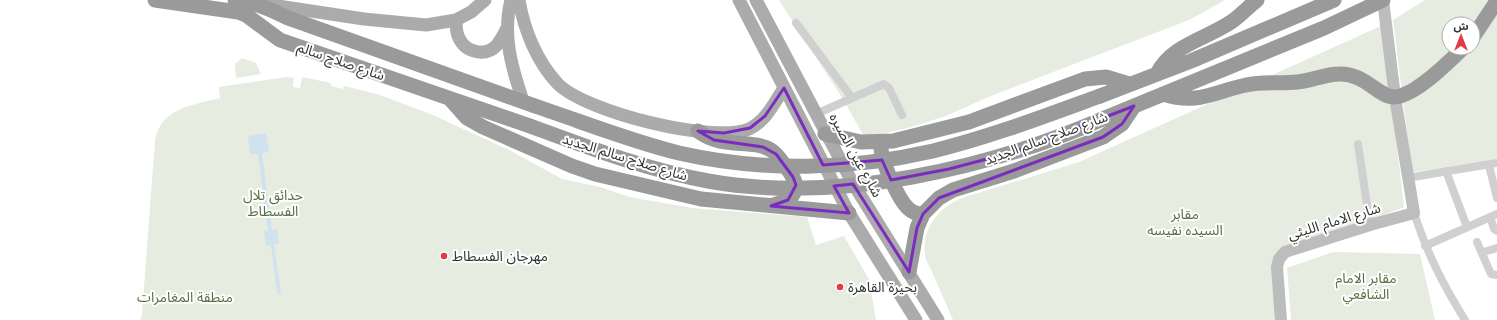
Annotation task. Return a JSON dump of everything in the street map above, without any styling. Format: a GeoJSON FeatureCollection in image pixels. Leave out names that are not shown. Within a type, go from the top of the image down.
{"type":"FeatureCollection","features":[{"type":"Feature","properties":{"kind":"highway","name":"شارع صلاح سالم"},"geometry":{"type":"LineString","coordinates":[[155,0],[238,12],[246,15],[280,40],[530,126]]}},
{"type":"Feature","properties":{"kind":"highway","name":"شارع صلاح سالم"},"geometry":{"type":"LineString","coordinates":[[235,0],[253,2],[288,18],[529,103]]}},
{"type":"Feature","properties":{"kind":"highway"},"geometry":{"type":"LineString","coordinates":[[1157,74],[1163,62],[1173,53],[1232,22],[1257,0]]}},
{"type":"Feature","properties":{"kind":"highway","name":"شارع صلاح سالم الجديد"},"geometry":{"type":"LineString","coordinates":[[529,103],[620,135],[679,153],[740,163],[809,166],[878,161],[934,151],[1017,126],[1191,61],[1334,0]]}},
{"type":"Feature","properties":{"kind":"highway","name":"شارع صلاح سالم الجديد"},"geometry":{"type":"LineString","coordinates":[[530,126],[614,157],[685,177],[735,185],[784,188],[864,183],[949,169],[1017,151],[1105,118],[1196,81],[1324,28],[1383,0]]}},
{"type":"Feature","properties":{"kind":"highway"},"geometry":{"type":"LineString","coordinates":[[1481,25],[1497,1]]}},
{"type":"Feature","properties":{"kind":"highway"},"geometry":{"type":"LineString","coordinates":[[1162,94],[1177,98],[1199,98],[1246,85],[1298,82],[1331,74],[1345,74],[1358,77],[1384,93],[1395,97],[1410,92],[1443,67],[1455,56]]}},
{"type":"Feature","properties":{"kind":"highway"},"geometry":{"type":"LineString","coordinates":[[825,134],[856,142],[881,142],[927,134],[970,122],[1085,79],[1106,77],[1129,84]]}},
{"type":"Feature","properties":{"kind":"highway"},"geometry":{"type":"LineString","coordinates":[[450,99],[461,112],[479,125],[582,170],[687,196],[770,206],[849,213]]}},
{"type":"Feature","properties":{"kind":"highway"},"geometry":{"type":"LineString","coordinates":[[909,272],[915,235],[923,214],[939,198],[953,190],[1014,171],[1103,137],[1122,124],[1134,106]]}},
{"type":"Feature","properties":{"kind":"highway"},"geometry":{"type":"LineString","coordinates":[[698,131],[714,140],[763,147],[776,154],[793,177],[796,186],[793,194],[788,200],[770,206]]}},
{"type":"Feature","properties":{"kind":"highway"},"geometry":{"type":"LineString","coordinates":[[881,142],[883,163],[904,204],[914,212],[923,214]]}},
{"type":"Feature","properties":{"kind":"main road","name":"شارع صلاح سالم"},"geometry":{"type":"LineString","coordinates":[[253,2],[364,19],[410,24],[435,24],[456,20],[471,12],[485,0]]}},
{"type":"Feature","properties":{"kind":"main road"},"geometry":{"type":"LineString","coordinates":[[510,0],[507,28],[510,62],[529,103]]}},
{"type":"Feature","properties":{"kind":"main road"},"geometry":{"type":"LineString","coordinates":[[519,0],[526,28],[535,50],[552,77],[566,91],[582,101],[610,111],[648,121],[698,131],[724,133],[750,128],[765,116],[784,88]]}},
{"type":"Feature","properties":{"kind":"main road"},"geometry":{"type":"LineString","coordinates":[[739,0],[849,213],[916,320]]}},
{"type":"Feature","properties":{"kind":"main road","name":"شارع عين الصيره"},"geometry":{"type":"LineString","coordinates":[[756,0],[825,134],[864,203],[938,320]]}},
{"type":"Feature","properties":{"kind":"main road"},"geometry":{"type":"LineString","coordinates":[[456,20],[459,39],[465,47],[474,51],[484,52],[493,48],[507,28]]}},
{"type":"Feature","properties":{"kind":"street"},"geometry":{"type":"LineString","coordinates":[[1383,0],[1395,97],[1407,178],[1414,213],[1425,246],[1441,281],[1465,320]]}},
{"type":"Feature","properties":{"kind":"street"},"geometry":{"type":"LineString","coordinates":[[796,23],[852,98]]}},
{"type":"Feature","properties":{"kind":"street"},"geometry":{"type":"LineString","coordinates":[[816,114],[881,85],[886,85],[889,88],[902,115]]}},
{"type":"Feature","properties":{"kind":"street"},"geometry":{"type":"LineString","coordinates":[[1358,144],[1370,225]]}},
{"type":"Feature","properties":{"kind":"street"},"geometry":{"type":"LineString","coordinates":[[1407,178],[1493,164],[1497,198]]}},
{"type":"Feature","properties":{"kind":"street"},"geometry":{"type":"LineString","coordinates":[[1446,171],[1467,228]]}},
{"type":"Feature","properties":{"kind":"street","name":"شارع الامام الليثي"},"geometry":{"type":"LineString","coordinates":[[1282,320],[1277,267],[1279,259],[1285,252],[1297,247],[1414,213]]}},
{"type":"Feature","properties":{"kind":"street"},"geometry":{"type":"LineString","coordinates":[[1425,246],[1493,216],[1494,229],[1497,231]]}},
{"type":"Feature","properties":{"kind":"street"},"geometry":{"type":"LineString","coordinates":[[1477,242],[1491,274],[1497,275]]}},
{"type":"Feature","properties":{"kind":"street"},"geometry":{"type":"LineString","coordinates":[[1487,251],[1497,248]]}},
{"type":"Feature","properties":{"kind":"highlighted area"},"geometry":{"type":"Polygon","coordinates":[[[784,88],[823,165],[882,160],[891,180],[949,169],[1017,151],[1134,106],[1122,124],[1103,137],[939,198],[923,214],[917,228],[909,272],[853,184],[834,186],[849,213],[771,206],[788,200],[796,185],[793,177],[776,154],[763,147],[714,140],[698,131],[724,133],[750,128],[765,116],[784,88]]]}},
{"type":"Feature","properties":{"kind":"green space"},"geometry":{"type":"Polygon","coordinates":[[[779,0],[1225,0],[1189,20],[993,95],[946,116],[908,128],[865,138],[841,96],[779,0]]]}},
{"type":"Feature","properties":{"kind":"green space"},"geometry":{"type":"Polygon","coordinates":[[[1425,0],[1497,0],[1497,162],[1412,172],[1393,20],[1425,0]]]}},
{"type":"Feature","properties":{"kind":"green space","name":"مقابر السيده نفيسه"},"geometry":{"type":"Polygon","coordinates":[[[1383,25],[1404,207],[1277,258],[1281,320],[953,320],[927,261],[924,245],[933,220],[946,207],[962,198],[1079,162],[1383,25]]]}},
{"type":"Feature","properties":{"kind":"green space"},"geometry":{"type":"Polygon","coordinates":[[[242,58],[256,63],[261,74],[236,78],[235,64],[242,58]]]}},
{"type":"Feature","properties":{"kind":"green space","name":"حدائق تلال الفسطاط"},"geometry":{"type":"Polygon","coordinates":[[[286,77],[294,78],[293,87],[300,88],[302,77],[331,83],[331,86],[343,89],[344,86],[377,94],[433,115],[511,151],[562,179],[600,187],[630,197],[692,208],[807,217],[816,245],[844,236],[875,290],[871,292],[876,320],[140,320],[142,314],[155,141],[158,130],[163,121],[179,110],[220,98],[219,87],[286,77]]]}},
{"type":"Feature","properties":{"kind":"green space","name":"مقابر الامام الشافعي"},"geometry":{"type":"Polygon","coordinates":[[[1333,252],[1420,254],[1435,320],[1291,320],[1287,268],[1333,252]]]}},
{"type":"Feature","properties":{"kind":"water"},"geometry":{"type":"Polygon","coordinates":[[[266,133],[269,152],[262,153],[272,230],[277,229],[279,244],[274,245],[281,293],[279,294],[277,292],[271,245],[266,246],[264,231],[268,231],[258,154],[250,154],[248,136],[266,133]]]}},
{"type":"Feature","properties":{"kind":"place","name":"مهرجان الفسطاط"},"geometry":{"type":"Point","coordinates":[444,256]}},
{"type":"Feature","properties":{"kind":"place","name":"بحيرة القاهرة"},"geometry":{"type":"Point","coordinates":[840,287]}},
{"type":"Feature","properties":{"kind":"park label","name":"منطقة المغامرات"},"geometry":{"type":"Point","coordinates":[185,297]}}]}
